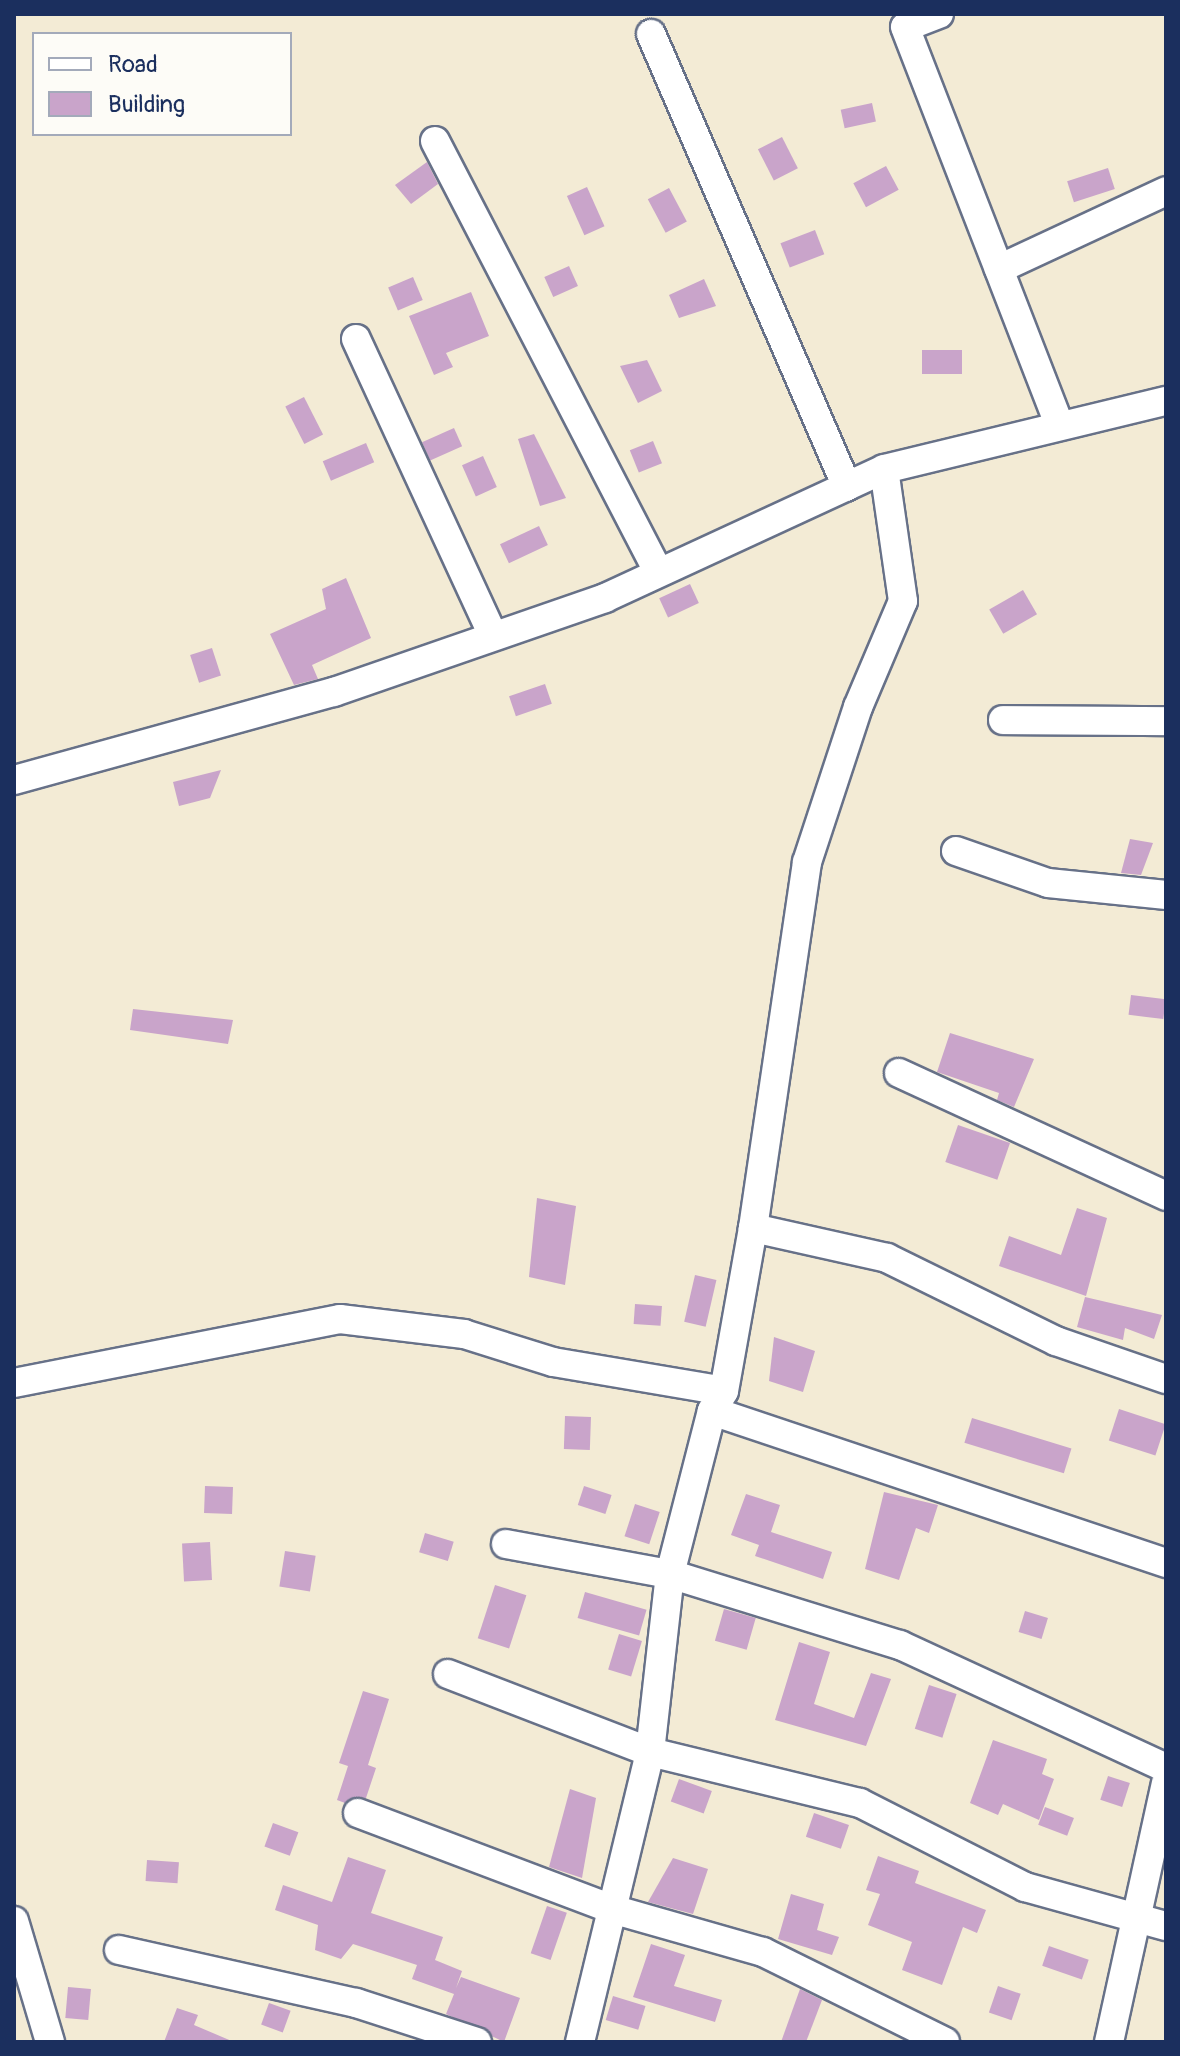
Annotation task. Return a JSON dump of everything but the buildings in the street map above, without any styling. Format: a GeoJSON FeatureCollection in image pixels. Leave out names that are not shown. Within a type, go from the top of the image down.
{"type":"FeatureCollection","features":[{"type":"Feature","properties":{"kind":"street"},"geometry":{"type":"LineString","coordinates":[[939,14],[905,27],[1059,424]]}},
{"type":"Feature","properties":{"kind":"street"},"geometry":{"type":"LineString","coordinates":[[651,34],[847,486]]}},
{"type":"Feature","properties":{"kind":"street"},"geometry":{"type":"LineString","coordinates":[[435,141],[658,571]]}},
{"type":"Feature","properties":{"kind":"street"},"geometry":{"type":"LineString","coordinates":[[999,269],[1166,191]]}},
{"type":"Feature","properties":{"kind":"street"},"geometry":{"type":"LineString","coordinates":[[356,339],[492,633]]}},
{"type":"Feature","properties":{"kind":"street"},"geometry":{"type":"LineString","coordinates":[[14,780],[334,692],[492,633],[605,598],[884,469],[1059,424],[1166,401]]}},
{"type":"Feature","properties":{"kind":"street"},"geometry":{"type":"LineString","coordinates":[[580,2042],[650,1752],[670,1574],[718,1401],[753,1228],[807,862],[858,707],[903,601],[884,469]]}},
{"type":"Feature","properties":{"kind":"street"},"geometry":{"type":"LineString","coordinates":[[1003,720],[1166,721]]}},
{"type":"Feature","properties":{"kind":"street"},"geometry":{"type":"LineString","coordinates":[[956,851],[1048,883],[1166,895]]}},
{"type":"Feature","properties":{"kind":"street"},"geometry":{"type":"LineString","coordinates":[[899,1073],[1166,1196]]}},
{"type":"Feature","properties":{"kind":"street"},"geometry":{"type":"LineString","coordinates":[[753,1228],[887,1258],[1056,1341],[1166,1379]]}},
{"type":"Feature","properties":{"kind":"street"},"geometry":{"type":"LineString","coordinates":[[14,1383],[340,1319],[464,1334],[553,1362],[718,1401],[1166,1563]]}},
{"type":"Feature","properties":{"kind":"street"},"geometry":{"type":"LineString","coordinates":[[506,1544],[670,1574],[900,1645],[1166,1768]]}},
{"type":"Feature","properties":{"kind":"street"},"geometry":{"type":"LineString","coordinates":[[448,1674],[650,1752],[860,1803],[1025,1887],[1135,1922],[1166,1926]]}},
{"type":"Feature","properties":{"kind":"street"},"geometry":{"type":"LineString","coordinates":[[1109,2042],[1166,1783]]}},
{"type":"Feature","properties":{"kind":"street"},"geometry":{"type":"LineString","coordinates":[[358,1813],[612,1909],[763,1952],[945,2042]]}},
{"type":"Feature","properties":{"kind":"street"},"geometry":{"type":"LineString","coordinates":[[14,1921],[50,2042]]}},
{"type":"Feature","properties":{"kind":"street"},"geometry":{"type":"LineString","coordinates":[[119,1950],[356,2003],[477,2042]]}}]}
